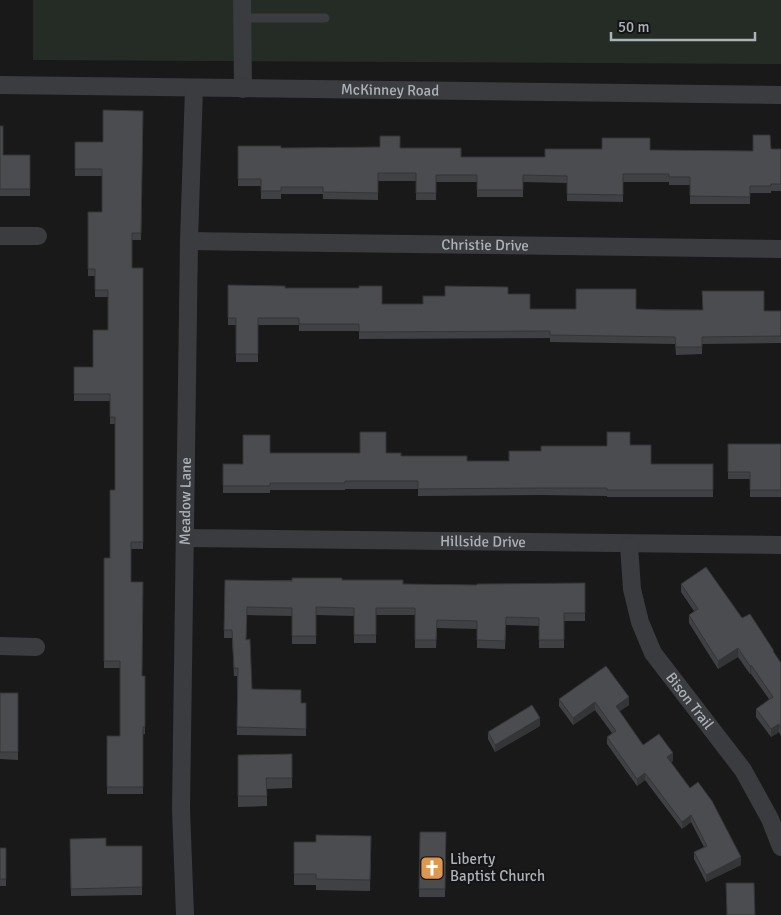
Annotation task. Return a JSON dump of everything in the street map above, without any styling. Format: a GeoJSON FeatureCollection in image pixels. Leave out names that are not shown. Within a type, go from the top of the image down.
{"type":"FeatureCollection","features":[{"type":"Feature","properties":{"kind":"street"},"geometry":{"type":"LineString","coordinates":[[242,9],[243,89]]}},
{"type":"Feature","properties":{"kind":"street","name":"McKinney Road"},"geometry":{"type":"LineString","coordinates":[[0,85],[781,95]]}},
{"type":"Feature","properties":{"kind":"street","name":"Meadow Lane"},"geometry":{"type":"LineString","coordinates":[[185,915],[182,808],[189,241],[194,88]]}},
{"type":"Feature","properties":{"kind":"street"},"geometry":{"type":"LineString","coordinates":[[0,236],[38,236]]}},
{"type":"Feature","properties":{"kind":"street","name":"Christie Drive"},"geometry":{"type":"LineString","coordinates":[[189,241],[781,249]]}},
{"type":"Feature","properties":{"kind":"street","name":"Hillside Drive"},"geometry":{"type":"LineString","coordinates":[[185,538],[781,546]]}},
{"type":"Feature","properties":{"kind":"street","name":"Bison Trail"},"geometry":{"type":"LineString","coordinates":[[629,545],[632,589],[640,622],[653,653],[743,770],[770,819],[781,847]]}},
{"type":"Feature","properties":{"kind":"street"},"geometry":{"type":"LineString","coordinates":[[0,646],[36,647]]}},
{"type":"Feature","properties":{"kind":"lane"},"geometry":{"type":"LineString","coordinates":[[242,9],[325,18]]}},
{"type":"Feature","properties":{"kind":"shaded area"},"geometry":{"type":"Polygon","coordinates":[[[33,0],[781,0],[781,64],[33,60],[33,0]]]}},
{"type":"Feature","properties":{"kind":"building"},"geometry":{"type":"Polygon","coordinates":[[[103,110],[143,111],[141,233],[132,233],[132,268],[143,268],[143,542],[131,542],[131,582],[143,582],[142,676],[145,676],[145,727],[143,727],[143,787],[107,787],[107,736],[120,736],[120,661],[104,661],[104,558],[110,558],[110,490],[115,490],[115,417],[110,417],[110,394],[74,394],[74,367],[93,367],[93,330],[108,330],[108,290],[95,290],[95,269],[88,269],[88,212],[102,212],[102,169],[75,169],[75,142],[103,142],[103,110]]]}},
{"type":"Feature","properties":{"kind":"building"},"geometry":{"type":"Polygon","coordinates":[[[0,126],[3,126],[3,155],[30,155],[30,189],[0,189],[0,126]]]}},
{"type":"Feature","properties":{"kind":"building"},"geometry":{"type":"Polygon","coordinates":[[[753,135],[770,135],[771,149],[781,149],[781,184],[750,186],[750,197],[690,196],[690,177],[669,177],[669,174],[623,174],[623,195],[567,194],[567,176],[523,175],[523,190],[477,190],[477,175],[436,175],[436,193],[416,193],[416,173],[378,173],[378,193],[323,192],[323,187],[281,187],[281,191],[261,191],[261,179],[238,179],[238,146],[281,146],[281,148],[380,147],[380,136],[400,136],[400,148],[461,148],[461,157],[545,157],[545,149],[602,149],[602,138],[650,138],[650,150],[753,151],[753,135]]]}},
{"type":"Feature","properties":{"kind":"building"},"geometry":{"type":"Polygon","coordinates":[[[228,285],[285,286],[285,288],[359,288],[359,286],[382,286],[382,304],[423,304],[423,296],[445,296],[445,286],[508,287],[508,294],[530,294],[530,309],[576,309],[576,289],[636,289],[636,309],[662,310],[703,310],[702,291],[764,291],[764,311],[781,311],[781,336],[702,337],[702,347],[676,347],[675,337],[550,335],[550,331],[359,332],[359,324],[299,324],[299,318],[258,318],[258,354],[236,354],[236,318],[228,318],[228,285]]]}},
{"type":"Feature","properties":{"kind":"building"},"geometry":{"type":"Polygon","coordinates":[[[360,432],[386,432],[386,453],[401,453],[401,456],[467,456],[467,461],[509,461],[509,451],[541,451],[541,446],[607,446],[607,432],[630,432],[630,445],[651,445],[651,464],[713,464],[713,490],[607,490],[607,488],[418,489],[418,481],[345,481],[345,483],[270,483],[270,486],[223,486],[223,464],[243,464],[243,435],[270,435],[270,453],[360,453],[360,432]]]}},
{"type":"Feature","properties":{"kind":"building"},"geometry":{"type":"Polygon","coordinates":[[[728,444],[781,444],[781,490],[750,490],[750,472],[728,472],[728,444]]]}},
{"type":"Feature","properties":{"kind":"building"},"geometry":{"type":"Polygon","coordinates":[[[706,567],[742,618],[750,614],[781,663],[781,728],[779,724],[771,729],[756,709],[773,697],[738,648],[718,661],[689,615],[698,609],[681,584],[706,567]]]}},
{"type":"Feature","properties":{"kind":"building"},"geometry":{"type":"Polygon","coordinates":[[[292,578],[403,580],[403,584],[585,583],[585,613],[564,613],[564,640],[539,640],[539,618],[506,617],[505,641],[477,640],[477,621],[437,620],[436,640],[415,640],[415,608],[376,608],[376,635],[354,635],[354,608],[316,607],[316,636],[292,636],[292,608],[247,607],[246,640],[250,639],[252,689],[301,690],[301,703],[306,703],[306,729],[237,727],[238,668],[234,668],[232,630],[224,630],[225,580],[292,581],[292,578]]]}},
{"type":"Feature","properties":{"kind":"building"},"geometry":{"type":"Polygon","coordinates":[[[606,666],[629,697],[616,706],[643,745],[659,734],[673,753],[667,757],[690,788],[698,782],[712,801],[741,857],[706,875],[694,852],[707,846],[691,815],[682,822],[645,773],[637,779],[607,737],[616,731],[595,702],[573,718],[559,699],[606,666]]]}},
{"type":"Feature","properties":{"kind":"building"},"geometry":{"type":"Polygon","coordinates":[[[0,693],[18,693],[18,752],[0,752],[0,693]]]}},
{"type":"Feature","properties":{"kind":"building"},"geometry":{"type":"Polygon","coordinates":[[[532,705],[540,718],[495,745],[488,732],[532,705]]]}},
{"type":"Feature","properties":{"kind":"building"},"geometry":{"type":"Polygon","coordinates":[[[292,754],[292,778],[266,778],[267,796],[238,796],[238,755],[292,754]]]}},
{"type":"Feature","properties":{"kind":"building","name":"Liberty Baptist Church"},"geometry":{"type":"Polygon","coordinates":[[[420,832],[446,832],[445,889],[419,889],[420,832]]]}},
{"type":"Feature","properties":{"kind":"building"},"geometry":{"type":"Polygon","coordinates":[[[316,835],[371,836],[370,880],[316,879],[316,874],[294,874],[294,842],[316,842],[316,835]]]}},
{"type":"Feature","properties":{"kind":"building"},"geometry":{"type":"Polygon","coordinates":[[[106,838],[106,846],[142,846],[142,887],[71,889],[70,839],[106,838]]]}},
{"type":"Feature","properties":{"kind":"building"},"geometry":{"type":"Polygon","coordinates":[[[0,848],[6,848],[6,879],[0,879],[0,848]]]}},
{"type":"Feature","properties":{"kind":"building"},"geometry":{"type":"Polygon","coordinates":[[[726,883],[754,883],[755,915],[727,915],[726,883]]]}},
{"type":"Feature","properties":{"kind":"place","name":"Liberty Baptist Church"},"geometry":{"type":"Point","coordinates":[432,868]}}]}
